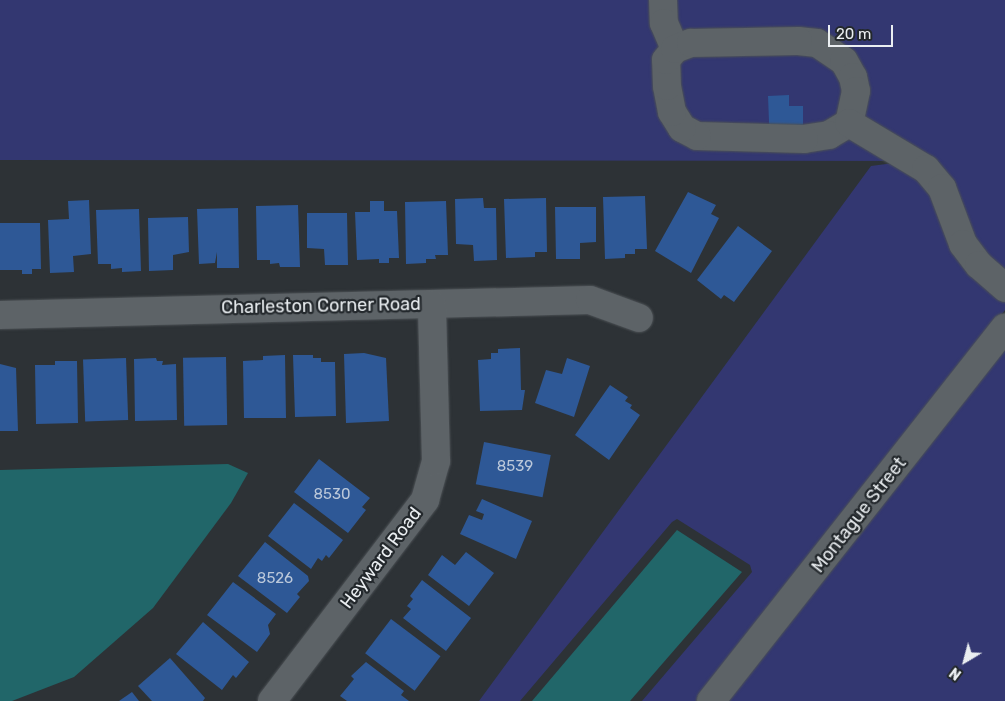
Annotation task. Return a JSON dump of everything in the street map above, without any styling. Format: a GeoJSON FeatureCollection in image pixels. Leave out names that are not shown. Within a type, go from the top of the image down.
{"type":"FeatureCollection","features":[{"type":"Feature","properties":{"kind":"street"},"geometry":{"type":"LineString","coordinates":[[663,0],[664,23],[675,49]]}},
{"type":"Feature","properties":{"kind":"street"},"geometry":{"type":"LineString","coordinates":[[691,43],[816,43],[844,61],[853,77],[856,91],[849,124],[829,135],[804,139],[697,136],[682,128],[672,112],[666,60],[675,49],[691,43]]}},
{"type":"Feature","properties":{"kind":"street"},"geometry":{"type":"LineString","coordinates":[[849,124],[926,169],[942,188],[963,244],[979,265],[1005,288]]}},
{"type":"Feature","properties":{"kind":"street","name":"Charleston Corner Road"},"geometry":{"type":"LineString","coordinates":[[0,315],[590,300],[639,318]]}},
{"type":"Feature","properties":{"kind":"street","name":"Heyward Road"},"geometry":{"type":"LineString","coordinates":[[272,701],[425,500],[436,461],[432,304]]}},
{"type":"Feature","properties":{"kind":"street","name":"Montague Street"},"geometry":{"type":"LineString","coordinates":[[711,701],[1005,328]]}},
{"type":"Feature","properties":{"kind":"shaded area"},"geometry":{"type":"Polygon","coordinates":[[[0,0],[1005,0],[1005,310],[696,701],[642,701],[752,572],[750,565],[677,519],[672,522],[520,701],[479,701],[871,166],[909,161],[0,160],[0,0]]]}},
{"type":"Feature","properties":{"kind":"shaded area"},"geometry":{"type":"Polygon","coordinates":[[[1005,346],[1005,701],[725,701],[1005,346]]]}},
{"type":"Feature","properties":{"kind":"water"},"geometry":{"type":"Polygon","coordinates":[[[228,464],[248,473],[231,503],[153,608],[74,677],[12,701],[0,701],[0,470],[228,464]]]}},
{"type":"Feature","properties":{"kind":"water"},"geometry":{"type":"Polygon","coordinates":[[[677,530],[742,572],[630,701],[532,701],[677,530]]]}},
{"type":"Feature","properties":{"kind":"building"},"geometry":{"type":"Polygon","coordinates":[[[789,95],[789,106],[803,106],[803,125],[790,125],[770,147],[768,96],[789,95]]]}},
{"type":"Feature","properties":{"kind":"building"},"geometry":{"type":"Polygon","coordinates":[[[688,192],[716,205],[711,214],[719,218],[691,273],[655,251],[688,192]]]}},
{"type":"Feature","properties":{"kind":"building"},"geometry":{"type":"Polygon","coordinates":[[[645,196],[647,249],[635,249],[635,254],[625,254],[625,258],[605,259],[603,197],[645,196]]]}},
{"type":"Feature","properties":{"kind":"building"},"geometry":{"type":"Polygon","coordinates":[[[483,198],[484,208],[496,208],[497,260],[474,261],[473,245],[456,244],[455,199],[483,198]]]}},
{"type":"Feature","properties":{"kind":"building"},"geometry":{"type":"Polygon","coordinates":[[[546,198],[547,252],[535,252],[535,257],[506,258],[504,199],[546,198]]]}},
{"type":"Feature","properties":{"kind":"building"},"geometry":{"type":"Polygon","coordinates":[[[89,200],[91,254],[73,256],[74,272],[50,273],[48,220],[69,219],[68,201],[89,200]]]}},
{"type":"Feature","properties":{"kind":"building"},"geometry":{"type":"Polygon","coordinates":[[[370,201],[384,201],[384,211],[397,211],[399,258],[389,258],[389,263],[379,263],[379,259],[357,260],[355,212],[370,212],[370,201]]]}},
{"type":"Feature","properties":{"kind":"building"},"geometry":{"type":"Polygon","coordinates":[[[446,201],[448,255],[435,255],[436,259],[426,259],[426,263],[406,264],[405,202],[446,201]]]}},
{"type":"Feature","properties":{"kind":"building"},"geometry":{"type":"Polygon","coordinates":[[[298,205],[300,267],[280,267],[279,263],[270,264],[270,260],[257,260],[256,206],[298,205]]]}},
{"type":"Feature","properties":{"kind":"building"},"geometry":{"type":"Polygon","coordinates":[[[555,207],[596,207],[596,242],[580,243],[580,259],[556,259],[555,207]]]}},
{"type":"Feature","properties":{"kind":"building"},"geometry":{"type":"Polygon","coordinates":[[[238,208],[239,268],[217,268],[217,252],[215,263],[199,264],[197,209],[238,208]]]}},
{"type":"Feature","properties":{"kind":"building"},"geometry":{"type":"Polygon","coordinates":[[[139,209],[141,271],[122,272],[122,268],[111,269],[111,264],[98,264],[96,210],[139,209]]]}},
{"type":"Feature","properties":{"kind":"building"},"geometry":{"type":"Polygon","coordinates":[[[307,213],[347,213],[348,265],[325,265],[324,249],[307,248],[307,213]]]}},
{"type":"Feature","properties":{"kind":"building"},"geometry":{"type":"Polygon","coordinates":[[[188,217],[189,252],[173,255],[173,270],[149,271],[148,218],[188,217]]]}},
{"type":"Feature","properties":{"kind":"building"},"geometry":{"type":"Polygon","coordinates":[[[0,223],[40,223],[41,269],[32,269],[32,274],[22,274],[22,270],[0,270],[0,223]]]}},
{"type":"Feature","properties":{"kind":"building"},"geometry":{"type":"Polygon","coordinates":[[[738,226],[772,251],[734,302],[724,295],[721,299],[697,280],[738,226]]]}},
{"type":"Feature","properties":{"kind":"building"},"geometry":{"type":"Polygon","coordinates":[[[520,348],[521,390],[525,390],[522,410],[480,411],[478,360],[491,359],[491,353],[498,353],[498,349],[520,348]]]}},
{"type":"Feature","properties":{"kind":"building"},"geometry":{"type":"Polygon","coordinates":[[[364,353],[386,358],[389,421],[346,423],[344,354],[364,353]]]}},
{"type":"Feature","properties":{"kind":"building"},"geometry":{"type":"Polygon","coordinates":[[[285,355],[286,418],[244,418],[243,361],[263,360],[263,356],[285,355]]]}},
{"type":"Feature","properties":{"kind":"building"},"geometry":{"type":"Polygon","coordinates":[[[293,355],[313,355],[313,358],[321,358],[321,362],[335,362],[336,416],[295,417],[293,355]]]}},
{"type":"Feature","properties":{"kind":"building"},"geometry":{"type":"Polygon","coordinates":[[[226,357],[227,425],[184,426],[183,358],[226,357]]]}},
{"type":"Feature","properties":{"kind":"building"},"geometry":{"type":"Polygon","coordinates":[[[126,358],[128,420],[85,421],[83,360],[126,358]]]}},
{"type":"Feature","properties":{"kind":"building"},"geometry":{"type":"Polygon","coordinates":[[[156,358],[157,361],[163,361],[162,365],[176,364],[177,420],[135,421],[134,359],[156,358]]]}},
{"type":"Feature","properties":{"kind":"building"},"geometry":{"type":"Polygon","coordinates":[[[567,358],[590,366],[574,417],[535,403],[546,370],[562,374],[567,358]]]}},
{"type":"Feature","properties":{"kind":"building"},"geometry":{"type":"Polygon","coordinates":[[[55,361],[77,361],[78,423],[36,424],[35,365],[55,365],[55,361]]]}},
{"type":"Feature","properties":{"kind":"building"},"geometry":{"type":"Polygon","coordinates":[[[0,364],[16,368],[18,431],[0,431],[0,364]]]}},
{"type":"Feature","properties":{"kind":"building"},"geometry":{"type":"Polygon","coordinates":[[[610,385],[628,397],[625,401],[632,405],[630,408],[640,415],[609,460],[575,435],[610,385]]]}},
{"type":"Feature","properties":{"kind":"building"},"geometry":{"type":"Polygon","coordinates":[[[484,442],[551,455],[543,497],[476,484],[484,442]]]}},
{"type":"Feature","properties":{"kind":"building"},"geometry":{"type":"Polygon","coordinates":[[[319,459],[370,498],[362,507],[366,510],[348,533],[294,492],[319,459]]]}},
{"type":"Feature","properties":{"kind":"building"},"geometry":{"type":"Polygon","coordinates":[[[482,499],[532,521],[516,559],[460,534],[469,515],[482,520],[484,514],[476,511],[482,499]]]}},
{"type":"Feature","properties":{"kind":"building"},"geometry":{"type":"Polygon","coordinates":[[[294,503],[343,540],[329,558],[326,555],[322,561],[318,558],[311,569],[268,536],[294,503]]]}},
{"type":"Feature","properties":{"kind":"building"},"geometry":{"type":"Polygon","coordinates":[[[265,542],[308,576],[309,581],[297,594],[300,597],[287,613],[238,576],[265,542]]]}},
{"type":"Feature","properties":{"kind":"building"},"geometry":{"type":"Polygon","coordinates":[[[466,552],[494,573],[469,606],[428,575],[442,555],[455,565],[466,552]]]}},
{"type":"Feature","properties":{"kind":"building"},"geometry":{"type":"Polygon","coordinates":[[[422,580],[471,618],[446,651],[403,618],[411,609],[407,606],[413,599],[410,596],[422,580]]]}},
{"type":"Feature","properties":{"kind":"building"},"geometry":{"type":"Polygon","coordinates":[[[233,582],[276,614],[268,625],[270,634],[257,652],[207,615],[233,582]]]}},
{"type":"Feature","properties":{"kind":"building"},"geometry":{"type":"Polygon","coordinates":[[[391,619],[441,656],[415,691],[365,653],[391,619]]]}},
{"type":"Feature","properties":{"kind":"building"},"geometry":{"type":"Polygon","coordinates":[[[203,622],[249,662],[236,678],[233,675],[222,690],[176,654],[203,622]]]}},
{"type":"Feature","properties":{"kind":"building"},"geometry":{"type":"Polygon","coordinates":[[[170,658],[205,698],[203,701],[152,701],[138,686],[170,658]]]}},
{"type":"Feature","properties":{"kind":"building"},"geometry":{"type":"Polygon","coordinates":[[[366,662],[404,691],[401,695],[409,701],[347,701],[340,696],[354,679],[351,676],[366,662]]]}},
{"type":"Feature","properties":{"kind":"building"},"geometry":{"type":"Polygon","coordinates":[[[132,692],[139,701],[119,701],[132,692]]]}}]}
